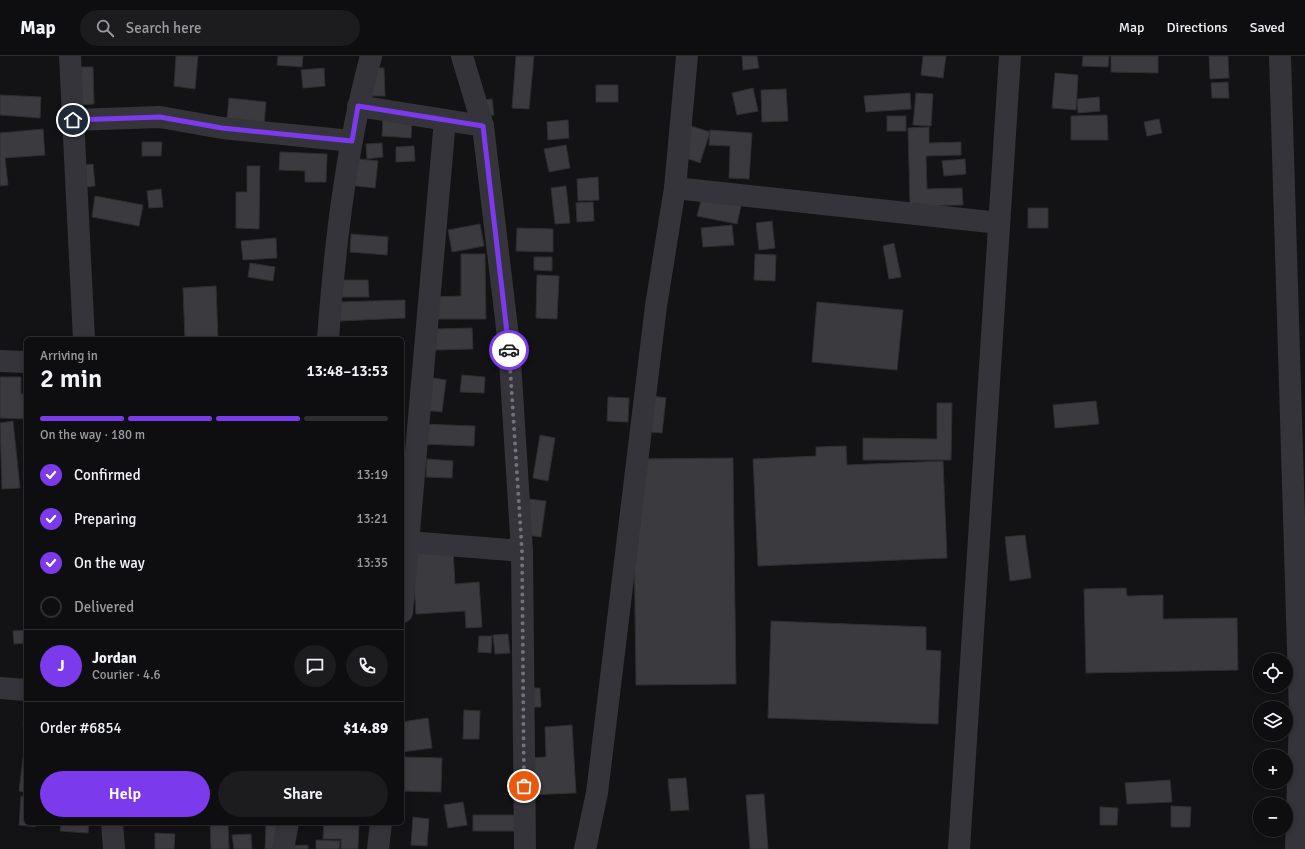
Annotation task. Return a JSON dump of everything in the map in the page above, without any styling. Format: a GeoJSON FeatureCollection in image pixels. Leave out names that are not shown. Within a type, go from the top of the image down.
{"type":"FeatureCollection","features":[{"type":"Feature","properties":{"kind":"street"},"geometry":{"type":"LineString","coordinates":[[70,56],[84,337]]}},
{"type":"Feature","properties":{"kind":"street"},"geometry":{"type":"LineString","coordinates":[[328,337],[334,260],[352,141],[358,106],[371,56]]}},
{"type":"Feature","properties":{"kind":"street"},"geometry":{"type":"LineString","coordinates":[[462,56],[483,126],[508,345],[522,551],[525,849]]}},
{"type":"Feature","properties":{"kind":"street"},"geometry":{"type":"LineString","coordinates":[[585,849],[598,793],[656,306],[675,188],[687,56]]}},
{"type":"Feature","properties":{"kind":"street"},"geometry":{"type":"LineString","coordinates":[[959,849],[1010,56]]}},
{"type":"Feature","properties":{"kind":"street"},"geometry":{"type":"LineString","coordinates":[[1280,56],[1300,715],[1296,849]]}},
{"type":"Feature","properties":{"kind":"street"},"geometry":{"type":"LineString","coordinates":[[358,106],[483,126]]}},
{"type":"Feature","properties":{"kind":"street"},"geometry":{"type":"LineString","coordinates":[[73,120],[160,117],[222,128],[352,141]]}},
{"type":"Feature","properties":{"kind":"street"},"geometry":{"type":"LineString","coordinates":[[404,589],[446,120]]}},
{"type":"Feature","properties":{"kind":"street"},"geometry":{"type":"LineString","coordinates":[[675,188],[999,224]]}},
{"type":"Feature","properties":{"kind":"street"},"geometry":{"type":"LineString","coordinates":[[0,362],[24,362]]}},
{"type":"Feature","properties":{"kind":"street"},"geometry":{"type":"LineString","coordinates":[[408,542],[522,551]]}},
{"type":"Feature","properties":{"kind":"street"},"geometry":{"type":"LineString","coordinates":[[0,688],[24,690]]}},
{"type":"Feature","properties":{"kind":"street"},"geometry":{"type":"LineString","coordinates":[[112,825],[114,849]]}},
{"type":"Feature","properties":{"kind":"street"},"geometry":{"type":"LineString","coordinates":[[283,849],[288,825]]}},
{"type":"Feature","properties":{"kind":"street"},"geometry":{"type":"LineString","coordinates":[[378,849],[381,825]]}},
{"type":"Feature","properties":{"kind":"building"},"geometry":{"type":"Polygon","coordinates":[[[176,56],[198,56],[195,89],[174,86],[176,56]]]}},
{"type":"Feature","properties":{"kind":"building"},"geometry":{"type":"Polygon","coordinates":[[[278,56],[303,56],[302,67],[277,65],[278,56]]]}},
{"type":"Feature","properties":{"kind":"building"},"geometry":{"type":"Polygon","coordinates":[[[516,56],[534,56],[529,109],[512,108],[516,56]]]}},
{"type":"Feature","properties":{"kind":"building"},"geometry":{"type":"Polygon","coordinates":[[[742,56],[757,56],[759,68],[743,70],[742,56]]]}},
{"type":"Feature","properties":{"kind":"building"},"geometry":{"type":"Polygon","coordinates":[[[923,56],[946,56],[943,78],[921,75],[923,56]]]}},
{"type":"Feature","properties":{"kind":"building"},"geometry":{"type":"Polygon","coordinates":[[[1083,56],[1109,56],[1108,67],[1082,66],[1083,56]]]}},
{"type":"Feature","properties":{"kind":"building"},"geometry":{"type":"Polygon","coordinates":[[[1111,56],[1158,56],[1158,73],[1111,72],[1111,56]]]}},
{"type":"Feature","properties":{"kind":"building"},"geometry":{"type":"Polygon","coordinates":[[[1209,56],[1228,56],[1229,78],[1210,79],[1209,56]]]}},
{"type":"Feature","properties":{"kind":"building"},"geometry":{"type":"Polygon","coordinates":[[[75,67],[93,67],[94,104],[76,105],[75,67]]]}},
{"type":"Feature","properties":{"kind":"building"},"geometry":{"type":"Polygon","coordinates":[[[324,68],[325,86],[303,88],[301,70],[324,68]]]}},
{"type":"Feature","properties":{"kind":"building"},"geometry":{"type":"Polygon","coordinates":[[[365,68],[384,68],[385,96],[365,96],[365,68]]]}},
{"type":"Feature","properties":{"kind":"building"},"geometry":{"type":"Polygon","coordinates":[[[1055,73],[1078,75],[1076,110],[1052,108],[1055,73]]]}},
{"type":"Feature","properties":{"kind":"building"},"geometry":{"type":"Polygon","coordinates":[[[1228,82],[1229,98],[1212,98],[1211,83],[1228,82]]]}},
{"type":"Feature","properties":{"kind":"building"},"geometry":{"type":"Polygon","coordinates":[[[596,85],[618,85],[618,102],[596,102],[596,85]]]}},
{"type":"Feature","properties":{"kind":"building"},"geometry":{"type":"Polygon","coordinates":[[[753,88],[758,111],[737,115],[732,93],[753,88]]]}},
{"type":"Feature","properties":{"kind":"building"},"geometry":{"type":"Polygon","coordinates":[[[786,89],[788,121],[762,122],[761,90],[786,89]]]}},
{"type":"Feature","properties":{"kind":"building"},"geometry":{"type":"Polygon","coordinates":[[[910,93],[911,109],[866,112],[864,96],[910,93]]]}},
{"type":"Feature","properties":{"kind":"building"},"geometry":{"type":"Polygon","coordinates":[[[916,93],[933,94],[931,126],[913,125],[916,93]]]}},
{"type":"Feature","properties":{"kind":"building"},"geometry":{"type":"Polygon","coordinates":[[[0,95],[41,97],[40,118],[0,115],[0,95]]]}},
{"type":"Feature","properties":{"kind":"building"},"geometry":{"type":"Polygon","coordinates":[[[1099,97],[1100,111],[1078,113],[1077,99],[1099,97]]]}},
{"type":"Feature","properties":{"kind":"building"},"geometry":{"type":"Polygon","coordinates":[[[229,98],[266,102],[264,124],[227,119],[229,98]]]}},
{"type":"Feature","properties":{"kind":"building"},"geometry":{"type":"Polygon","coordinates":[[[492,99],[494,115],[476,117],[474,101],[492,99]]]}},
{"type":"Feature","properties":{"kind":"building"},"geometry":{"type":"Polygon","coordinates":[[[383,115],[412,118],[411,138],[382,136],[383,115]]]}},
{"type":"Feature","properties":{"kind":"building"},"geometry":{"type":"Polygon","coordinates":[[[1107,115],[1108,140],[1071,140],[1071,116],[1107,115]]]}},
{"type":"Feature","properties":{"kind":"building"},"geometry":{"type":"Polygon","coordinates":[[[887,116],[906,116],[906,131],[887,131],[887,116]]]}},
{"type":"Feature","properties":{"kind":"building"},"geometry":{"type":"Polygon","coordinates":[[[1159,119],[1162,133],[1147,136],[1144,122],[1159,119]]]}},
{"type":"Feature","properties":{"kind":"building"},"geometry":{"type":"Polygon","coordinates":[[[568,120],[569,138],[548,140],[547,122],[568,120]]]}},
{"type":"Feature","properties":{"kind":"building"},"geometry":{"type":"Polygon","coordinates":[[[691,126],[710,132],[700,163],[681,156],[691,126]]]}},
{"type":"Feature","properties":{"kind":"building"},"geometry":{"type":"Polygon","coordinates":[[[929,127],[929,143],[961,142],[961,155],[926,156],[927,189],[962,188],[963,205],[910,206],[908,128],[929,127]]]}},
{"type":"Feature","properties":{"kind":"building"},"geometry":{"type":"Polygon","coordinates":[[[43,129],[45,155],[5,158],[8,185],[0,186],[0,133],[43,129]]]}},
{"type":"Feature","properties":{"kind":"building"},"geometry":{"type":"Polygon","coordinates":[[[710,130],[752,133],[749,179],[729,178],[730,146],[709,145],[710,130]]]}},
{"type":"Feature","properties":{"kind":"building"},"geometry":{"type":"Polygon","coordinates":[[[142,142],[162,142],[161,156],[142,156],[142,142]]]}},
{"type":"Feature","properties":{"kind":"building"},"geometry":{"type":"Polygon","coordinates":[[[382,143],[383,157],[367,159],[366,144],[382,143]]]}},
{"type":"Feature","properties":{"kind":"building"},"geometry":{"type":"Polygon","coordinates":[[[566,145],[570,168],[549,172],[544,149],[566,145]]]}},
{"type":"Feature","properties":{"kind":"building"},"geometry":{"type":"Polygon","coordinates":[[[414,146],[415,161],[396,162],[396,147],[414,146]]]}},
{"type":"Feature","properties":{"kind":"building"},"geometry":{"type":"Polygon","coordinates":[[[280,152],[327,154],[326,182],[305,182],[305,171],[279,170],[280,152]]]}},
{"type":"Feature","properties":{"kind":"building"},"geometry":{"type":"Polygon","coordinates":[[[350,158],[378,161],[375,188],[348,185],[350,158]]]}},
{"type":"Feature","properties":{"kind":"building"},"geometry":{"type":"Polygon","coordinates":[[[965,159],[966,174],[944,176],[942,161],[965,159]]]}},
{"type":"Feature","properties":{"kind":"building"},"geometry":{"type":"Polygon","coordinates":[[[93,164],[95,186],[77,188],[74,166],[93,164]]]}},
{"type":"Feature","properties":{"kind":"building"},"geometry":{"type":"Polygon","coordinates":[[[247,166],[260,166],[259,229],[236,228],[236,192],[247,192],[247,166]]]}},
{"type":"Feature","properties":{"kind":"building"},"geometry":{"type":"Polygon","coordinates":[[[598,177],[599,200],[578,201],[577,179],[598,177]]]}},
{"type":"Feature","properties":{"kind":"building"},"geometry":{"type":"Polygon","coordinates":[[[566,186],[570,223],[555,224],[551,188],[566,186]]]}},
{"type":"Feature","properties":{"kind":"building"},"geometry":{"type":"Polygon","coordinates":[[[161,189],[163,207],[149,208],[147,191],[161,189]]]}},
{"type":"Feature","properties":{"kind":"building"},"geometry":{"type":"Polygon","coordinates":[[[703,193],[742,201],[737,224],[697,216],[703,193]]]}},
{"type":"Feature","properties":{"kind":"building"},"geometry":{"type":"Polygon","coordinates":[[[95,196],[143,205],[139,226],[92,217],[95,196]]]}},
{"type":"Feature","properties":{"kind":"building"},"geometry":{"type":"Polygon","coordinates":[[[593,202],[594,221],[577,222],[576,203],[593,202]]]}},
{"type":"Feature","properties":{"kind":"building"},"geometry":{"type":"Polygon","coordinates":[[[1028,208],[1048,208],[1048,228],[1028,228],[1028,208]]]}},
{"type":"Feature","properties":{"kind":"building"},"geometry":{"type":"Polygon","coordinates":[[[772,221],[775,248],[759,250],[756,223],[772,221]]]}},
{"type":"Feature","properties":{"kind":"building"},"geometry":{"type":"Polygon","coordinates":[[[480,224],[484,246],[452,252],[448,230],[480,224]]]}},
{"type":"Feature","properties":{"kind":"building"},"geometry":{"type":"Polygon","coordinates":[[[732,225],[734,245],[703,247],[701,228],[732,225]]]}},
{"type":"Feature","properties":{"kind":"building"},"geometry":{"type":"Polygon","coordinates":[[[517,228],[553,229],[553,252],[516,251],[517,228]]]}},
{"type":"Feature","properties":{"kind":"building"},"geometry":{"type":"Polygon","coordinates":[[[351,234],[388,237],[387,255],[350,252],[351,234]]]}},
{"type":"Feature","properties":{"kind":"building"},"geometry":{"type":"Polygon","coordinates":[[[276,238],[277,258],[243,260],[241,241],[276,238]]]}},
{"type":"Feature","properties":{"kind":"building"},"geometry":{"type":"Polygon","coordinates":[[[894,243],[901,277],[889,279],[883,246],[894,243]]]}},
{"type":"Feature","properties":{"kind":"building"},"geometry":{"type":"Polygon","coordinates":[[[461,254],[485,254],[486,319],[431,319],[431,297],[461,296],[461,254]]]}},
{"type":"Feature","properties":{"kind":"building"},"geometry":{"type":"Polygon","coordinates":[[[755,254],[776,255],[775,281],[754,280],[755,254]]]}},
{"type":"Feature","properties":{"kind":"building"},"geometry":{"type":"Polygon","coordinates":[[[534,257],[552,257],[552,271],[534,270],[534,257]]]}},
{"type":"Feature","properties":{"kind":"building"},"geometry":{"type":"Polygon","coordinates":[[[250,263],[275,267],[273,281],[248,277],[250,263]]]}},
{"type":"Feature","properties":{"kind":"building"},"geometry":{"type":"Polygon","coordinates":[[[537,275],[559,276],[557,319],[536,318],[537,275]]]}},
{"type":"Feature","properties":{"kind":"building"},"geometry":{"type":"Polygon","coordinates":[[[339,280],[368,280],[369,297],[339,297],[339,280]]]}},
{"type":"Feature","properties":{"kind":"building"},"geometry":{"type":"Polygon","coordinates":[[[216,286],[218,337],[185,337],[183,288],[216,286]]]}},
{"type":"Feature","properties":{"kind":"building"},"geometry":{"type":"Polygon","coordinates":[[[405,300],[405,318],[340,321],[339,302],[405,300]]]}},
{"type":"Feature","properties":{"kind":"building"},"geometry":{"type":"Polygon","coordinates":[[[817,302],[903,310],[897,370],[812,362],[817,302]]]}},
{"type":"Feature","properties":{"kind":"building"},"geometry":{"type":"Polygon","coordinates":[[[472,328],[473,349],[435,350],[434,329],[472,328]]]}},
{"type":"Feature","properties":{"kind":"building"},"geometry":{"type":"Polygon","coordinates":[[[462,375],[485,377],[484,393],[460,392],[462,375]]]}},
{"type":"Feature","properties":{"kind":"building"},"geometry":{"type":"Polygon","coordinates":[[[0,377],[21,377],[21,394],[24,394],[24,419],[0,418],[0,377]]]}},
{"type":"Feature","properties":{"kind":"building"},"geometry":{"type":"Polygon","coordinates":[[[427,377],[446,380],[442,412],[423,410],[427,377]]]}},
{"type":"Feature","properties":{"kind":"building"},"geometry":{"type":"Polygon","coordinates":[[[652,396],[666,398],[662,433],[648,432],[652,396]]]}},
{"type":"Feature","properties":{"kind":"building"},"geometry":{"type":"Polygon","coordinates":[[[608,397],[629,398],[628,422],[607,421],[608,397]]]}},
{"type":"Feature","properties":{"kind":"building"},"geometry":{"type":"Polygon","coordinates":[[[1096,401],[1099,424],[1055,428],[1053,405],[1096,401]]]}},
{"type":"Feature","properties":{"kind":"building"},"geometry":{"type":"Polygon","coordinates":[[[937,403],[952,403],[951,460],[863,460],[863,438],[937,439],[937,403]]]}},
{"type":"Feature","properties":{"kind":"building"},"geometry":{"type":"Polygon","coordinates":[[[13,421],[20,488],[2,489],[0,423],[13,421]]]}},
{"type":"Feature","properties":{"kind":"building"},"geometry":{"type":"Polygon","coordinates":[[[421,424],[475,426],[474,446],[420,444],[421,424]]]}},
{"type":"Feature","properties":{"kind":"building"},"geometry":{"type":"Polygon","coordinates":[[[540,435],[555,438],[548,481],[533,478],[540,435]]]}},
{"type":"Feature","properties":{"kind":"building"},"geometry":{"type":"Polygon","coordinates":[[[846,446],[847,465],[943,461],[947,558],[758,566],[753,459],[816,456],[816,447],[846,446]]]}},
{"type":"Feature","properties":{"kind":"building"},"geometry":{"type":"Polygon","coordinates":[[[733,458],[736,684],[636,685],[633,459],[733,458]]]}},
{"type":"Feature","properties":{"kind":"building"},"geometry":{"type":"Polygon","coordinates":[[[427,459],[453,461],[452,478],[426,477],[427,459]]]}},
{"type":"Feature","properties":{"kind":"building"},"geometry":{"type":"Polygon","coordinates":[[[529,499],[546,501],[541,537],[525,535],[529,499]]]}},
{"type":"Feature","properties":{"kind":"building"},"geometry":{"type":"Polygon","coordinates":[[[1025,535],[1031,578],[1010,581],[1005,537],[1025,535]]]}},
{"type":"Feature","properties":{"kind":"building"},"geometry":{"type":"Polygon","coordinates":[[[453,550],[455,584],[479,582],[482,627],[466,628],[465,611],[416,614],[412,553],[453,550]]]}},
{"type":"Feature","properties":{"kind":"building"},"geometry":{"type":"Polygon","coordinates":[[[1126,588],[1127,596],[1163,595],[1163,619],[1237,618],[1238,670],[1086,673],[1084,589],[1126,588]]]}},
{"type":"Feature","properties":{"kind":"building"},"geometry":{"type":"Polygon","coordinates":[[[771,621],[926,627],[926,650],[941,651],[938,724],[768,718],[771,621]]]}},
{"type":"Feature","properties":{"kind":"building"},"geometry":{"type":"Polygon","coordinates":[[[24,630],[24,643],[14,644],[13,631],[24,630]]]}},
{"type":"Feature","properties":{"kind":"building"},"geometry":{"type":"Polygon","coordinates":[[[508,634],[510,653],[495,654],[493,635],[508,634]]]}},
{"type":"Feature","properties":{"kind":"building"},"geometry":{"type":"Polygon","coordinates":[[[479,636],[492,636],[491,653],[478,652],[479,636]]]}},
{"type":"Feature","properties":{"kind":"building"},"geometry":{"type":"Polygon","coordinates":[[[527,688],[540,688],[541,707],[527,707],[527,688]]]}},
{"type":"Feature","properties":{"kind":"building"},"geometry":{"type":"Polygon","coordinates":[[[464,710],[480,711],[479,739],[463,739],[464,710]]]}},
{"type":"Feature","properties":{"kind":"building"},"geometry":{"type":"Polygon","coordinates":[[[428,718],[432,748],[404,752],[404,722],[428,718]]]}},
{"type":"Feature","properties":{"kind":"building"},"geometry":{"type":"Polygon","coordinates":[[[572,725],[576,793],[528,795],[526,758],[546,757],[545,727],[572,725]]]}},
{"type":"Feature","properties":{"kind":"building"},"geometry":{"type":"Polygon","coordinates":[[[404,757],[442,758],[441,792],[404,791],[404,757]]]}},
{"type":"Feature","properties":{"kind":"building"},"geometry":{"type":"Polygon","coordinates":[[[23,758],[24,792],[19,791],[23,758]]]}},
{"type":"Feature","properties":{"kind":"building"},"geometry":{"type":"Polygon","coordinates":[[[686,778],[689,810],[671,811],[668,779],[686,778]]]}},
{"type":"Feature","properties":{"kind":"building"},"geometry":{"type":"Polygon","coordinates":[[[1170,780],[1172,802],[1127,804],[1125,783],[1170,780]]]}},
{"type":"Feature","properties":{"kind":"building"},"geometry":{"type":"Polygon","coordinates":[[[764,794],[768,849],[750,849],[746,795],[764,794]]]}},
{"type":"Feature","properties":{"kind":"building"},"geometry":{"type":"Polygon","coordinates":[[[21,796],[24,797],[24,825],[35,825],[35,827],[19,825],[21,796]]]}},
{"type":"Feature","properties":{"kind":"building"},"geometry":{"type":"Polygon","coordinates":[[[463,802],[467,825],[448,828],[444,805],[463,802]]]}},
{"type":"Feature","properties":{"kind":"building"},"geometry":{"type":"Polygon","coordinates":[[[1171,806],[1191,807],[1190,827],[1171,827],[1171,806]]]}},
{"type":"Feature","properties":{"kind":"building"},"geometry":{"type":"Polygon","coordinates":[[[1100,807],[1118,808],[1117,825],[1100,825],[1100,807]]]}},
{"type":"Feature","properties":{"kind":"building"},"geometry":{"type":"Polygon","coordinates":[[[473,815],[516,815],[516,831],[473,831],[473,815]]]}},
{"type":"Feature","properties":{"kind":"building"},"geometry":{"type":"Polygon","coordinates":[[[413,817],[429,819],[427,846],[411,845],[413,817]]]}},
{"type":"Feature","properties":{"kind":"building"},"geometry":{"type":"Polygon","coordinates":[[[61,825],[89,825],[88,833],[60,831],[61,825]]]}},
{"type":"Feature","properties":{"kind":"building"},"geometry":{"type":"Polygon","coordinates":[[[210,825],[228,825],[229,849],[211,849],[210,825]]]}},
{"type":"Feature","properties":{"kind":"building"},"geometry":{"type":"Polygon","coordinates":[[[266,825],[285,825],[283,849],[265,849],[266,825]]]}},
{"type":"Feature","properties":{"kind":"building"},"geometry":{"type":"Polygon","coordinates":[[[324,825],[359,825],[358,849],[341,849],[341,839],[323,839],[324,825]]]}},
{"type":"Feature","properties":{"kind":"building"},"geometry":{"type":"Polygon","coordinates":[[[155,833],[175,834],[174,849],[155,849],[155,833]]]}},
{"type":"Feature","properties":{"kind":"building"},"geometry":{"type":"Polygon","coordinates":[[[251,834],[252,849],[234,849],[232,835],[251,834]]]}},
{"type":"Feature","properties":{"kind":"building"},"geometry":{"type":"Polygon","coordinates":[[[316,840],[340,841],[339,849],[316,849],[316,840]]]}},
{"type":"Feature","properties":{"kind":"building"},"geometry":{"type":"Polygon","coordinates":[[[308,845],[308,849],[288,849],[288,846],[308,845]]]}},
{"type":"Feature","properties":{"kind":"way so far"},"geometry":{"type":"LineString","coordinates":[[509,350],[522,551],[524,786]]}},
{"type":"Feature","properties":{"kind":"route"},"geometry":{"type":"LineString","coordinates":[[73,120],[160,117],[222,128],[352,141],[358,106],[483,126],[509,350]]}}]}
